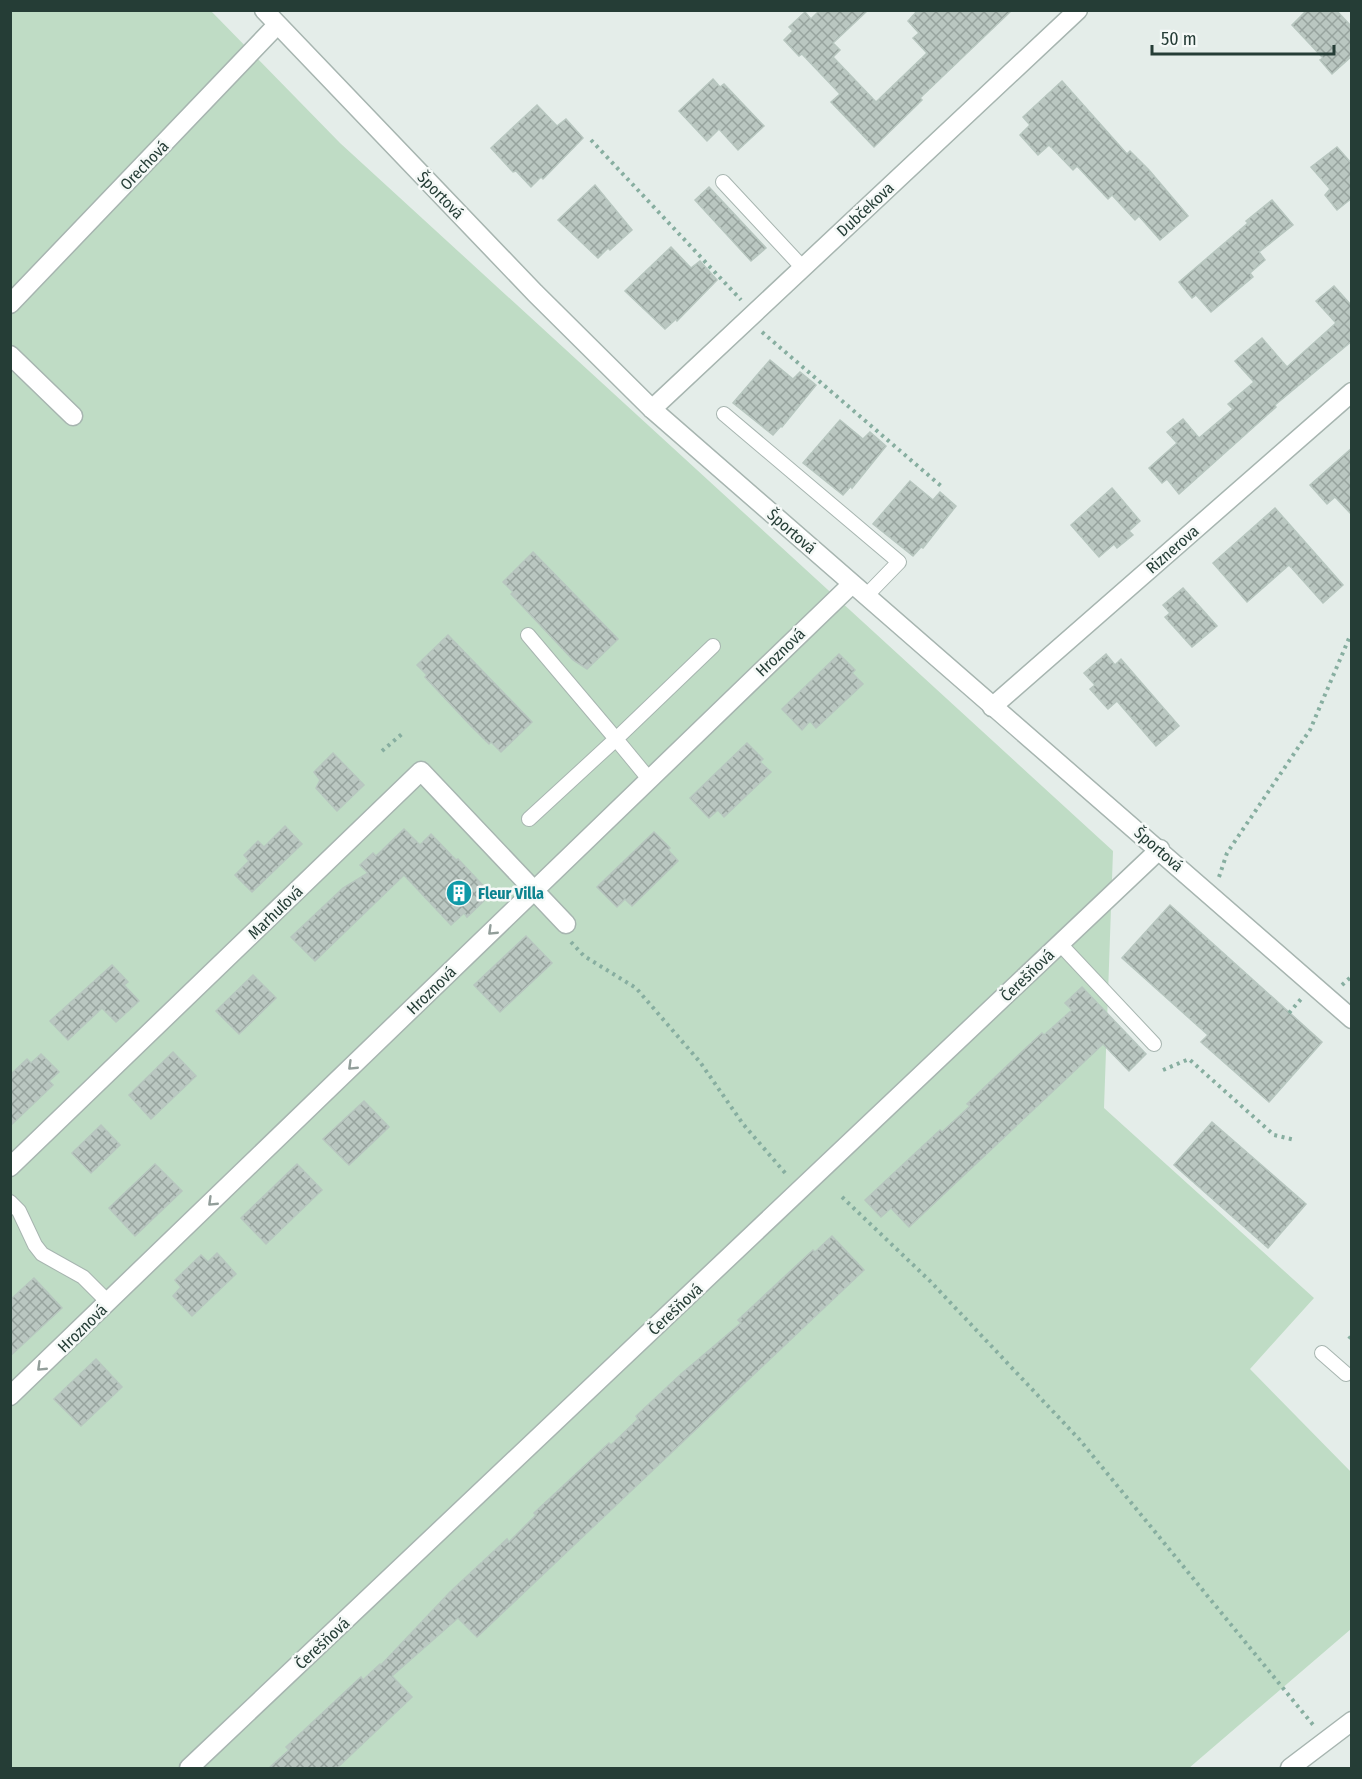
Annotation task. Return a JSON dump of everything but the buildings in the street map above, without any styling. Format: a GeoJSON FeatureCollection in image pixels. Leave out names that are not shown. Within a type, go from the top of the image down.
{"type":"FeatureCollection","features":[{"type":"Feature","properties":{"kind":"street","name":"Športová"},"geometry":{"type":"LineString","coordinates":[[264,10],[528,286],[652,409],[992,707],[1160,849],[1352,1019]]}},
{"type":"Feature","properties":{"kind":"street","name":"Dubčekova"},"geometry":{"type":"LineString","coordinates":[[652,409],[1078,10]]}},
{"type":"Feature","properties":{"kind":"street","name":"Orechová"},"geometry":{"type":"LineString","coordinates":[[10,304],[278,25]]}},
{"type":"Feature","properties":{"kind":"street"},"geometry":{"type":"LineString","coordinates":[[10,355],[73,416]]}},
{"type":"Feature","properties":{"kind":"street","name":"Riznerova"},"geometry":{"type":"LineString","coordinates":[[992,707],[1352,392]]}},
{"type":"Feature","properties":{"kind":"street","name":"Hroznová"},"geometry":{"type":"LineString","coordinates":[[10,1396],[852,584]]}},
{"type":"Feature","properties":{"kind":"street","name":"Marhuľová"},"geometry":{"type":"LineString","coordinates":[[10,1167],[421,771],[534,890]]}},
{"type":"Feature","properties":{"kind":"street","name":"Čerešňová"},"geometry":{"type":"LineString","coordinates":[[189,1768],[1160,849]]}},
{"type":"Feature","properties":{"kind":"street"},"geometry":{"type":"LineString","coordinates":[[534,890],[567,931]]}},
{"type":"Feature","properties":{"kind":"street"},"geometry":{"type":"LineString","coordinates":[[1290,1768],[1349,1729]]}},
{"type":"Feature","properties":{"kind":"lane"},"geometry":{"type":"LineString","coordinates":[[723,182],[803,268]]}},
{"type":"Feature","properties":{"kind":"lane"},"geometry":{"type":"LineString","coordinates":[[724,414],[899,562],[866,596]]}},
{"type":"Feature","properties":{"kind":"lane"},"geometry":{"type":"LineString","coordinates":[[528,635],[650,779]]}},
{"type":"Feature","properties":{"kind":"lane"},"geometry":{"type":"LineString","coordinates":[[529,819],[713,646]]}},
{"type":"Feature","properties":{"kind":"lane"},"geometry":{"type":"LineString","coordinates":[[1060,944],[1154,1044]]}},
{"type":"Feature","properties":{"kind":"lane"},"geometry":{"type":"LineString","coordinates":[[10,1202],[19,1211],[34,1245],[42,1254],[83,1278],[108,1302]]}},
{"type":"Feature","properties":{"kind":"lane"},"geometry":{"type":"LineString","coordinates":[[1322,1353],[1350,1374]]}},
{"type":"Feature","properties":{"kind":"path"},"geometry":{"type":"LineString","coordinates":[[591,140],[750,317],[941,486]]}},
{"type":"Feature","properties":{"kind":"path"},"geometry":{"type":"LineString","coordinates":[[1208,891],[1217,882],[1227,853],[1310,730],[1350,636]]}},
{"type":"Feature","properties":{"kind":"path"},"geometry":{"type":"LineString","coordinates":[[382,751],[403,733]]}},
{"type":"Feature","properties":{"kind":"path"},"geometry":{"type":"LineString","coordinates":[[567,931],[584,956],[636,988],[700,1062],[743,1124],[800,1191]]}},
{"type":"Feature","properties":{"kind":"path"},"geometry":{"type":"LineString","coordinates":[[1339,987],[1352,976]]}},
{"type":"Feature","properties":{"kind":"path"},"geometry":{"type":"LineString","coordinates":[[1163,1070],[1189,1059],[1274,1135],[1295,1140]]}},
{"type":"Feature","properties":{"kind":"path"},"geometry":{"type":"LineString","coordinates":[[842,1197],[930,1281],[1079,1439],[1319,1732]]}},
{"type":"Feature","properties":{"kind":"green space"},"geometry":{"type":"Polygon","coordinates":[[[11,11],[211,11],[340,143],[1113,851],[1104,1108],[1314,1298],[1250,1369],[1351,1472],[1351,1629],[1189,1768],[11,1768],[11,11]]]}},
{"type":"Feature","properties":{"kind":"place","name":"Fleur Villa"},"geometry":{"type":"Point","coordinates":[459,893]}}]}
